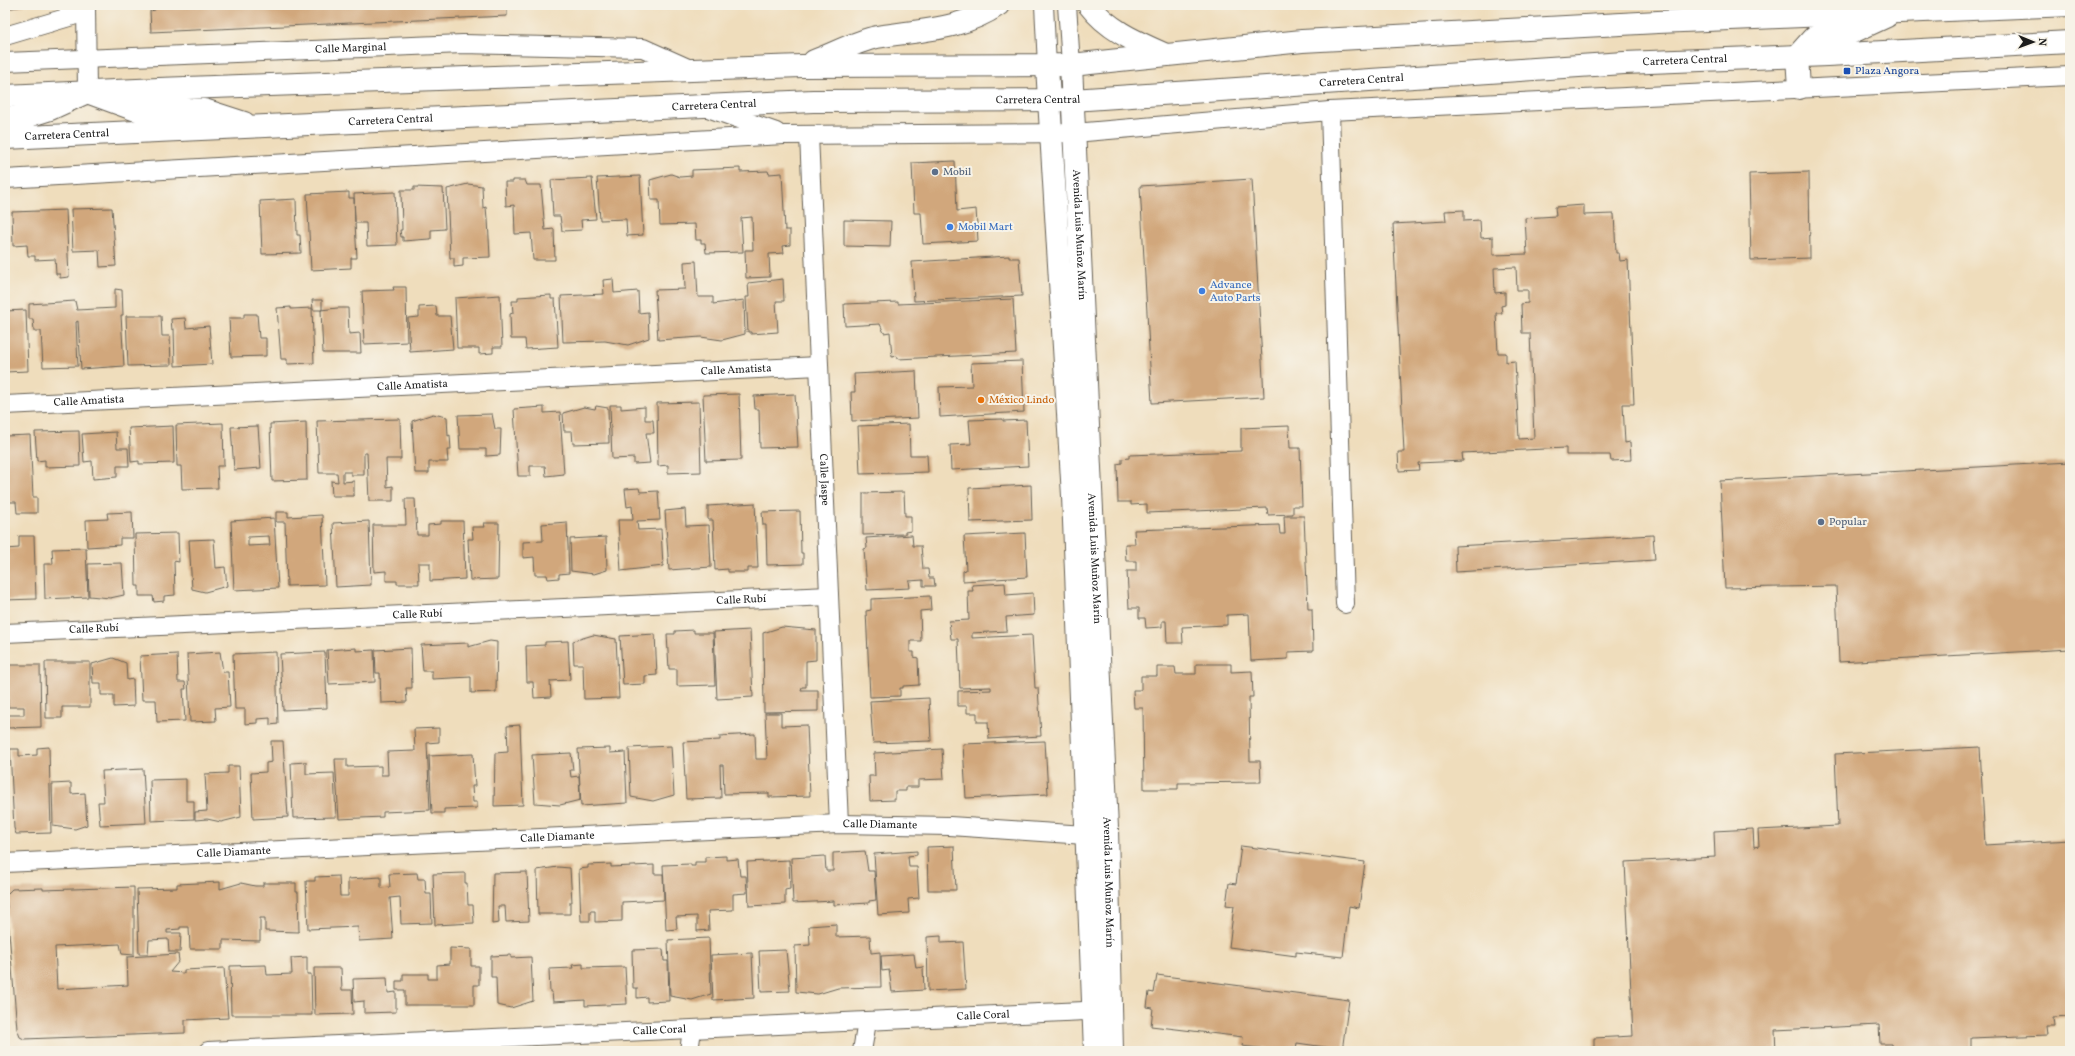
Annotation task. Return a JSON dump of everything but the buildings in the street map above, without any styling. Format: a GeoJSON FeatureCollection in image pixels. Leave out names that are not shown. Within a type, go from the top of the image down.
{"type":"FeatureCollection","features":[{"type":"Feature","properties":{"kind":"main road"},"geometry":{"type":"LineString","coordinates":[[802,66],[876,38],[936,30],[984,15],[998,5]]}},
{"type":"Feature","properties":{"kind":"main road"},"geometry":{"type":"LineString","coordinates":[[1089,5],[1095,14],[1122,36],[1167,56]]}},
{"type":"Feature","properties":{"kind":"main road"},"geometry":{"type":"LineString","coordinates":[[5,96],[802,66],[1071,65],[1302,41],[2070,5]]}},
{"type":"Feature","properties":{"kind":"main road"},"geometry":{"type":"LineString","coordinates":[[1799,88],[1797,56],[1814,37],[1848,34],[1896,12]]}},
{"type":"Feature","properties":{"kind":"main road","name":"Carretera Central"},"geometry":{"type":"LineString","coordinates":[[5,138],[814,101],[1072,100],[1624,63],[2070,42]]}},
{"type":"Feature","properties":{"kind":"main road","name":"Avenida Luis Muñoz Marín"},"geometry":{"type":"LineString","coordinates":[[1071,65],[1106,824],[1103,1011],[1095,1051]]}},
{"type":"Feature","properties":{"kind":"main road","name":"Avenida Luis Muñoz Marín"},"geometry":{"type":"LineString","coordinates":[[1047,66],[1073,496],[1081,660],[1085,835],[1103,1011],[1112,1051]]}},
{"type":"Feature","properties":{"kind":"main road"},"geometry":{"type":"LineString","coordinates":[[5,118],[28,116],[50,109],[87,92],[136,110],[204,110],[258,127]]}},
{"type":"Feature","properties":{"kind":"street"},"geometry":{"type":"LineString","coordinates":[[1044,5],[1047,66]]}},
{"type":"Feature","properties":{"kind":"street"},"geometry":{"type":"LineString","coordinates":[[1067,5],[1071,65]]}},
{"type":"Feature","properties":{"kind":"street"},"geometry":{"type":"LineString","coordinates":[[5,36],[86,8],[87,92]]}},
{"type":"Feature","properties":{"kind":"street","name":"Calle Marginal"},"geometry":{"type":"LineString","coordinates":[[5,62],[478,45],[642,48],[692,71]]}},
{"type":"Feature","properties":{"kind":"street"},"geometry":{"type":"LineString","coordinates":[[5,179],[784,135],[1074,133],[1330,111],[2070,76]]}},
{"type":"Feature","properties":{"kind":"street"},"geometry":{"type":"LineString","coordinates":[[707,107],[784,135]]}},
{"type":"Feature","properties":{"kind":"street"},"geometry":{"type":"LineString","coordinates":[[1330,111],[1345,604]]}},
{"type":"Feature","properties":{"kind":"street","name":"Calle Jaspe"},"geometry":{"type":"LineString","coordinates":[[809,135],[840,824]]}},
{"type":"Feature","properties":{"kind":"street","name":"Calle Amatista"},"geometry":{"type":"LineString","coordinates":[[5,405],[819,366]]}},
{"type":"Feature","properties":{"kind":"street","name":"Calle Rubí"},"geometry":{"type":"LineString","coordinates":[[5,633],[829,596]]}},
{"type":"Feature","properties":{"kind":"street","name":"Calle Diamante"},"geometry":{"type":"LineString","coordinates":[[5,864],[840,824],[950,826],[1085,835]]}},
{"type":"Feature","properties":{"kind":"street"},"geometry":{"type":"LineString","coordinates":[[1085,835],[1106,824]]}},
{"type":"Feature","properties":{"kind":"street","name":"Calle Coral"},"geometry":{"type":"LineString","coordinates":[[208,1051],[514,1045],[692,1030],[1103,1011]]}},
{"type":"Feature","properties":{"kind":"street"},"geometry":{"type":"LineString","coordinates":[[862,1051],[867,1022]]}},
{"type":"Feature","properties":{"kind":"street"},"geometry":{"type":"LineString","coordinates":[[689,1051],[692,1030]]}},
{"type":"Feature","properties":{"kind":"place","name":"Plaza Angora"},"geometry":{"type":"Point","coordinates":[1847,71]}},
{"type":"Feature","properties":{"kind":"place","name":"Mobil"},"geometry":{"type":"Point","coordinates":[935,172]}},
{"type":"Feature","properties":{"kind":"place","name":"Mobil Mart"},"geometry":{"type":"Point","coordinates":[950,227]}},
{"type":"Feature","properties":{"kind":"place","name":"Advance Auto Parts"},"geometry":{"type":"Point","coordinates":[1202,291]}},
{"type":"Feature","properties":{"kind":"place","name":"México Lindo"},"geometry":{"type":"Point","coordinates":[981,400]}},
{"type":"Feature","properties":{"kind":"place","name":"Popular"},"geometry":{"type":"Point","coordinates":[1821,522]}}]}
